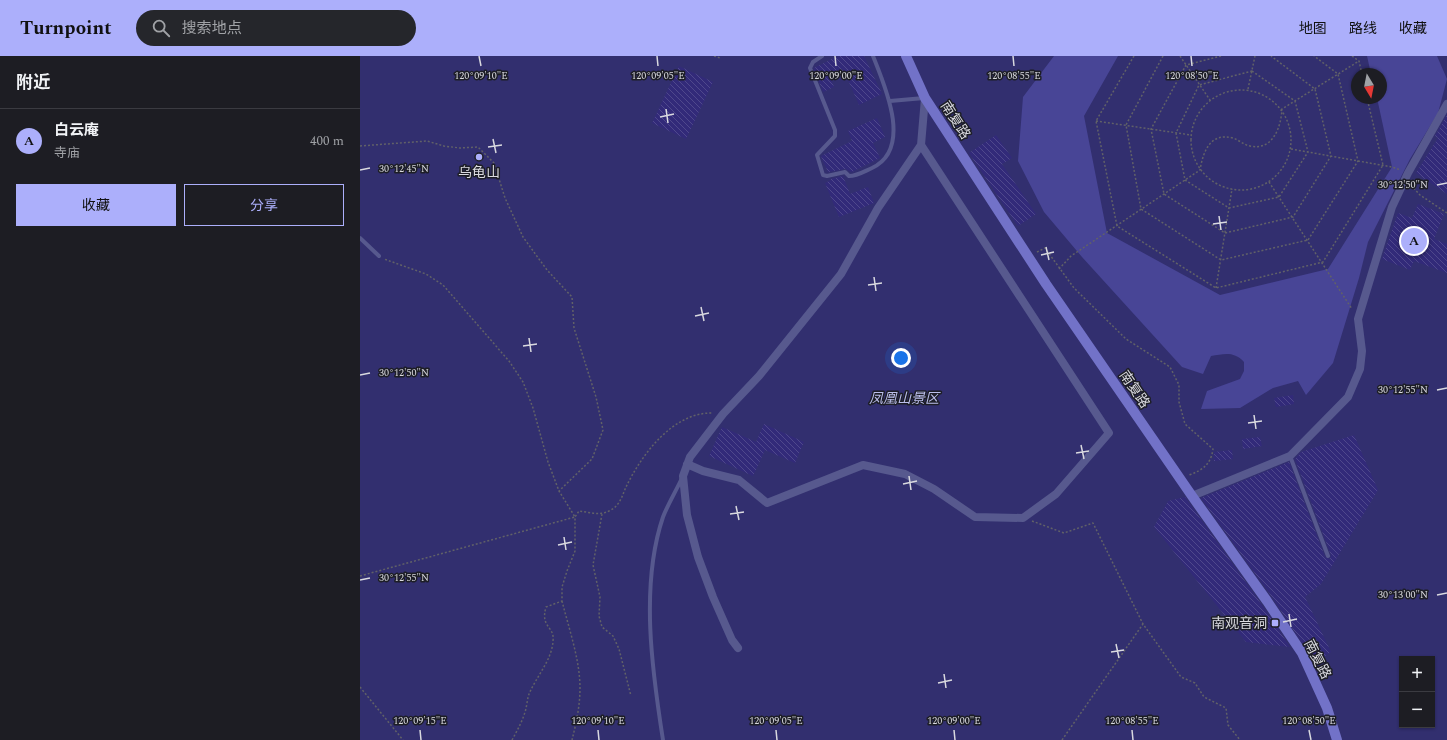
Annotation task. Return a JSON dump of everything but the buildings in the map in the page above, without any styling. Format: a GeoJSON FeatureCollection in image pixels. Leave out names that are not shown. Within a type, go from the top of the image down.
{"type":"FeatureCollection","features":[{"type":"Feature","properties":{"kind":"street","name":"南复路"},"geometry":{"type":"LineString","coordinates":[[906,56],[925,98],[1029,257],[1180,479],[1267,601],[1302,654],[1327,708],[1337,740]]}},
{"type":"Feature","properties":{"kind":"street"},"geometry":{"type":"LineString","coordinates":[[738,648],[732,640],[713,597],[698,557],[687,515],[683,476],[687,464],[690,457],[723,414],[759,376],[841,274],[878,208],[922,145],[925,98]]}},
{"type":"Feature","properties":{"kind":"street"},"geometry":{"type":"LineString","coordinates":[[1192,496],[1290,456],[1348,397],[1360,369],[1362,351],[1358,319],[1392,207],[1408,173],[1447,104]]}},
{"type":"Feature","properties":{"kind":"street"},"geometry":{"type":"LineString","coordinates":[[687,464],[703,471],[740,480],[766,503],[863,465],[880,467],[905,474],[934,489],[975,517],[1022,518],[1056,494],[1109,433],[922,145]]}},
{"type":"Feature","properties":{"kind":"lane"},"geometry":{"type":"LineString","coordinates":[[822,56],[813,62],[810,68],[835,130],[835,136],[817,155],[817,160],[825,176],[845,172],[849,176],[854,176],[879,164],[886,158],[891,150],[893,140],[890,101],[873,56]]}},
{"type":"Feature","properties":{"kind":"lane"},"geometry":{"type":"LineString","coordinates":[[890,101],[925,98]]}},
{"type":"Feature","properties":{"kind":"lane"},"geometry":{"type":"LineString","coordinates":[[360,238],[379,256]]}},
{"type":"Feature","properties":{"kind":"lane"},"geometry":{"type":"LineString","coordinates":[[1290,456],[1328,556]]}},
{"type":"Feature","properties":{"kind":"lane"},"geometry":{"type":"LineString","coordinates":[[663,740],[656,692],[651,616],[652,560],[663,516],[683,476]]}},
{"type":"Feature","properties":{"kind":"path"},"geometry":{"type":"LineString","coordinates":[[714,56],[720,58]]}},
{"type":"Feature","properties":{"kind":"path"},"geometry":{"type":"LineString","coordinates":[[1134,56],[1096,121],[1117,226],[1216,288],[1323,262],[1383,165],[1368,104]]}},
{"type":"Feature","properties":{"kind":"path"},"geometry":{"type":"LineString","coordinates":[[1163,56],[1126,125],[1141,209],[1221,260],[1308,240],[1358,161],[1338,74],[1314,56]]}},
{"type":"Feature","properties":{"kind":"path"},"geometry":{"type":"LineString","coordinates":[[1180,56],[1210,100]]}},
{"type":"Feature","properties":{"kind":"path"},"geometry":{"type":"LineString","coordinates":[[1221,56],[1186,65],[1151,129],[1164,194],[1225,233],[1293,217],[1331,156],[1315,88],[1271,56]]}},
{"type":"Feature","properties":{"kind":"path"},"geometry":{"type":"LineString","coordinates":[[1248,90],[1255,56]]}},
{"type":"Feature","properties":{"kind":"path"},"geometry":{"type":"LineString","coordinates":[[1352,56],[1359,61],[1361,68]]}},
{"type":"Feature","properties":{"kind":"path"},"geometry":{"type":"LineString","coordinates":[[1282,109],[1359,61]]}},
{"type":"Feature","properties":{"kind":"path"},"geometry":{"type":"LineString","coordinates":[[1252,71],[1295,101],[1308,152],[1279,197],[1229,208],[1185,180],[1176,133],[1199,85],[1252,71]]}},
{"type":"Feature","properties":{"kind":"path"},"geometry":{"type":"LineString","coordinates":[[1232,90],[1248,90],[1270,98],[1282,109],[1290,128],[1291,149],[1284,166],[1269,182],[1253,189],[1232,189],[1213,182],[1200,170],[1192,150],[1191,135],[1197,114],[1210,100],[1220,94],[1232,90]]}},
{"type":"Feature","properties":{"kind":"path"},"geometry":{"type":"LineString","coordinates":[[1059,269],[1071,256],[1200,170],[1202,155],[1206,148],[1218,139],[1231,138],[1255,147],[1274,138],[1280,126],[1282,109]]}},
{"type":"Feature","properties":{"kind":"path"},"geometry":{"type":"LineString","coordinates":[[1096,121],[1191,135]]}},
{"type":"Feature","properties":{"kind":"path"},"geometry":{"type":"LineString","coordinates":[[360,146],[427,141],[452,147],[478,147],[494,163],[505,198],[523,237],[547,270],[572,297],[574,328],[596,397],[603,430],[592,459],[559,491]]}},
{"type":"Feature","properties":{"kind":"path"},"geometry":{"type":"LineString","coordinates":[[1291,149],[1392,167]]}},
{"type":"Feature","properties":{"kind":"path"},"geometry":{"type":"LineString","coordinates":[[1408,173],[1409,183],[1420,195],[1447,213]]}},
{"type":"Feature","properties":{"kind":"path"},"geometry":{"type":"LineString","coordinates":[[1269,182],[1328,269],[1358,319]]}},
{"type":"Feature","properties":{"kind":"path"},"geometry":{"type":"LineString","coordinates":[[1216,288],[1232,189]]}},
{"type":"Feature","properties":{"kind":"path"},"geometry":{"type":"LineString","coordinates":[[1029,257],[1045,248],[1074,288],[1126,339],[1170,367],[1178,385],[1185,424],[1213,449],[1212,458],[1202,470],[1180,479]]}},
{"type":"Feature","properties":{"kind":"path"},"geometry":{"type":"LineString","coordinates":[[379,256],[390,263],[426,274],[443,285],[508,361],[523,382],[533,408],[548,462],[559,491],[575,517],[575,551],[562,587],[562,601],[576,659],[580,688],[572,740]]}},
{"type":"Feature","properties":{"kind":"path"},"geometry":{"type":"LineString","coordinates":[[360,576],[575,517],[579,511],[602,514],[610,511],[621,501],[626,486],[656,441],[685,419],[697,414],[723,414]]}},
{"type":"Feature","properties":{"kind":"path"},"geometry":{"type":"LineString","coordinates":[[602,514],[593,565],[600,597],[600,616],[602,627],[613,636],[620,649],[631,696]]}},
{"type":"Feature","properties":{"kind":"path"},"geometry":{"type":"LineString","coordinates":[[1022,518],[1064,533],[1093,523],[1143,624],[1181,677],[1195,683],[1204,697],[1226,708],[1228,725],[1240,740]]}},
{"type":"Feature","properties":{"kind":"path"},"geometry":{"type":"LineString","coordinates":[[512,740],[525,712],[529,694],[554,640],[551,630],[545,624],[543,617],[546,607],[562,601]]}},
{"type":"Feature","properties":{"kind":"path"},"geometry":{"type":"LineString","coordinates":[[1062,740],[1143,624]]}},
{"type":"Feature","properties":{"kind":"path"},"geometry":{"type":"LineString","coordinates":[[360,687],[403,740]]}},
{"type":"Feature","properties":{"kind":"green space","name":"凤凰山景区"},"geometry":{"type":"Polygon","coordinates":[[[360,56],[1447,56],[1447,740],[360,740],[360,56]]]}},
{"type":"Feature","properties":{"kind":"shaded area"},"geometry":{"type":"Polygon","coordinates":[[[1054,56],[1118,56],[1084,116],[1107,233],[1220,295],[1328,269],[1392,167],[1378,104],[1387,104],[1387,68],[1370,68],[1367,56],[1437,56],[1447,79],[1438,113],[1410,159],[1368,242],[1359,278],[1333,363],[1306,395],[1298,381],[1273,388],[1240,408],[1201,409],[1207,391],[1240,379],[1244,371],[1244,362],[1236,356],[1225,354],[1211,356],[1203,374],[1182,367],[1082,257],[1044,212],[1018,161],[1023,97],[1054,56]]]}},
{"type":"Feature","properties":{"kind":"place","name":"乌龟山"},"geometry":{"type":"Point","coordinates":[479,157]}},
{"type":"Feature","properties":{"kind":"place","name":"白云庵"},"geometry":{"type":"Point","coordinates":[1414,241]}},
{"type":"Feature","properties":{"kind":"place","name":"南观音洞"},"geometry":{"type":"Point","coordinates":[1275,623]}}]}
